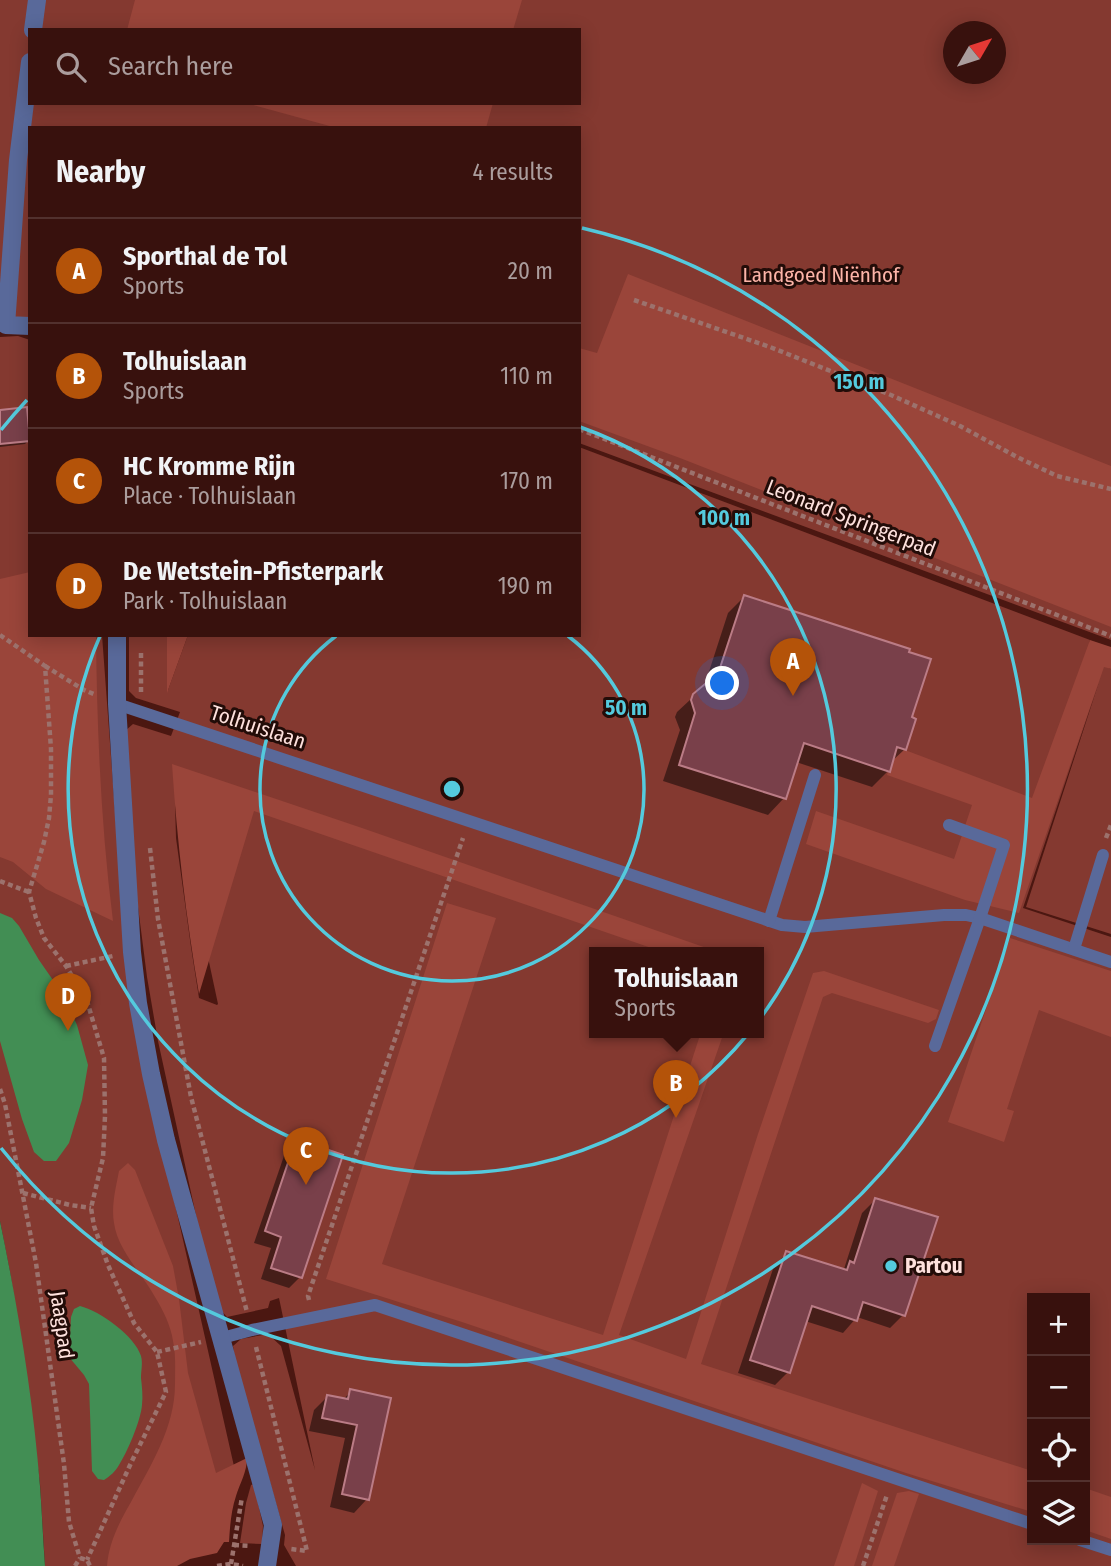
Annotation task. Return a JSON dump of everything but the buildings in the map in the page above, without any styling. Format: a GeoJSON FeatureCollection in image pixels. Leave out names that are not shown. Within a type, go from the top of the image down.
{"type":"FeatureCollection","features":[{"type":"Feature","properties":{"kind":"street"},"geometry":{"type":"LineString","coordinates":[[33,28],[37,0]]}},
{"type":"Feature","properties":{"kind":"street"},"geometry":{"type":"LineString","coordinates":[[28,78],[18,160],[6,326],[28,326]]}},
{"type":"Feature","properties":{"kind":"street"},"geometry":{"type":"LineString","coordinates":[[117,637],[117,704],[132,952],[138,1003],[166,1140],[273,1525],[267,1566]]}},
{"type":"Feature","properties":{"kind":"lane","name":"Tolhuislaan"},"geometry":{"type":"LineString","coordinates":[[117,704],[782,925],[805,927],[966,915],[1111,962]]}},
{"type":"Feature","properties":{"kind":"lane"},"geometry":{"type":"LineString","coordinates":[[769,921],[815,775]]}},
{"type":"Feature","properties":{"kind":"lane"},"geometry":{"type":"LineString","coordinates":[[935,1046],[1004,845],[949,825]]}},
{"type":"Feature","properties":{"kind":"lane"},"geometry":{"type":"LineString","coordinates":[[1074,949],[1103,855]]}},
{"type":"Feature","properties":{"kind":"lane"},"geometry":{"type":"LineString","coordinates":[[222,1338],[375,1305],[1027,1522]]}},
{"type":"Feature","properties":{"kind":"lane"},"geometry":{"type":"LineString","coordinates":[[1090,1543],[1111,1550]]}},
{"type":"Feature","properties":{"kind":"path"},"geometry":{"type":"LineString","coordinates":[[634,300],[770,347],[891,395],[960,426],[1056,475],[1111,489]]}},
{"type":"Feature","properties":{"kind":"path","name":"Leonard Springerpad"},"geometry":{"type":"LineString","coordinates":[[581,430],[1111,636]]}},
{"type":"Feature","properties":{"kind":"path"},"geometry":{"type":"LineString","coordinates":[[0,635],[84,690],[117,704]]}},
{"type":"Feature","properties":{"kind":"path"},"geometry":{"type":"LineString","coordinates":[[141,648],[141,712]]}},
{"type":"Feature","properties":{"kind":"path"},"geometry":{"type":"LineString","coordinates":[[45,666],[51,749],[51,795],[46,830],[29,892],[44,938],[66,967],[86,1001],[104,1058],[103,1158],[91,1208],[94,1226],[107,1265],[134,1323],[157,1352],[166,1392],[87,1560]]}},
{"type":"Feature","properties":{"kind":"path"},"geometry":{"type":"LineString","coordinates":[[314,1318],[308,1296],[469,821]]}},
{"type":"Feature","properties":{"kind":"path"},"geometry":{"type":"LineString","coordinates":[[149,845],[158,919],[191,1097],[307,1551],[280,1549]]}},
{"type":"Feature","properties":{"kind":"path"},"geometry":{"type":"LineString","coordinates":[[0,881],[29,892]]}},
{"type":"Feature","properties":{"kind":"path","name":"Jaagpad"},"geometry":{"type":"LineString","coordinates":[[0,1089],[36,1263],[65,1464],[69,1522],[80,1558]]}},
{"type":"Feature","properties":{"kind":"path"},"geometry":{"type":"LineString","coordinates":[[23,1193],[91,1208]]}},
{"type":"Feature","properties":{"kind":"path"},"geometry":{"type":"LineString","coordinates":[[157,1352],[222,1338]]}},
{"type":"Feature","properties":{"kind":"path"},"geometry":{"type":"LineString","coordinates":[[863,1566],[893,1477]]}},
{"type":"Feature","properties":{"kind":"path"},"geometry":{"type":"LineString","coordinates":[[231,1564],[234,1545]]}},
{"type":"Feature","properties":{"kind":"path"},"geometry":{"type":"LineString","coordinates":[[75,1566],[80,1558],[87,1560],[90,1566]]}},
{"type":"Feature","properties":{"kind":"path"},"geometry":{"type":"LineString","coordinates":[[217,1566],[243,1566]]}},
{"type":"Feature","properties":{"kind":"green space","name":"Landgoed Niënhof"},"geometry":{"type":"Polygon","coordinates":[[[0,0],[1111,0],[1111,640],[581,444],[581,126],[28,126],[28,329],[0,331],[0,0]]]}},
{"type":"Feature","properties":{"kind":"green space"},"geometry":{"type":"Polygon","coordinates":[[[18,336],[28,339],[28,637],[102,637],[129,1000],[238,1484],[160,1566],[45,1566],[40,1484],[25,1365],[0,1221],[0,337],[18,336]]]}},
{"type":"Feature","properties":{"kind":"green space"},"geometry":{"type":"Polygon","coordinates":[[[581,448],[1090,640],[1089,645],[1104,666],[1111,669],[1111,934],[1026,907],[1099,682],[1023,908],[1111,937],[1111,1566],[296,1566],[284,1545],[285,1535],[233,1346],[241,1339],[268,1334],[281,1346],[315,1470],[279,1298],[270,1301],[268,1308],[227,1317],[218,1307],[158,1041],[147,977],[137,899],[125,731],[133,724],[171,736],[180,712],[136,698],[129,691],[129,637],[167,637],[168,690],[187,637],[581,637],[581,448]],[[175,803],[176,838],[199,998],[217,1005],[175,803]]]}},
{"type":"Feature","properties":{"kind":"green space"},"geometry":{"type":"Polygon","coordinates":[[[254,1484],[263,1526],[262,1544],[240,1543],[246,1503],[251,1485],[254,1484]]]}},
{"type":"Feature","properties":{"kind":"shaded area"},"geometry":{"type":"Polygon","coordinates":[[[135,0],[522,0],[514,28],[128,28],[135,0]]]}},
{"type":"Feature","properties":{"kind":"shaded area"},"geometry":{"type":"Polygon","coordinates":[[[253,105],[492,105],[487,126],[330,126],[253,105]]]}},
{"type":"Feature","properties":{"kind":"shaded area"},"geometry":{"type":"Polygon","coordinates":[[[628,274],[1111,466],[1111,627],[581,422],[581,349],[597,353],[628,274]]]}},
{"type":"Feature","properties":{"kind":"shaded area"},"geometry":{"type":"Polygon","coordinates":[[[28,572],[28,637],[96,637],[100,779],[113,921],[46,889],[13,862],[0,857],[0,579],[28,572]]]}},
{"type":"Feature","properties":{"kind":"shaded area"},"geometry":{"type":"Polygon","coordinates":[[[167,637],[187,637],[167,693],[167,637]]]}},
{"type":"Feature","properties":{"kind":"shaded area"},"geometry":{"type":"Polygon","coordinates":[[[1090,640],[1111,647],[1111,669],[1104,667],[1019,913],[965,900],[806,844],[816,811],[954,859],[972,805],[887,775],[897,747],[1032,798],[1090,640]]]}},
{"type":"Feature","properties":{"kind":"shaded area"},"geometry":{"type":"Polygon","coordinates":[[[172,764],[704,947],[648,947],[254,811],[199,994],[176,822],[172,764]]]}},
{"type":"Feature","properties":{"kind":"shaded area"},"geometry":{"type":"Polygon","coordinates":[[[447,903],[496,918],[382,1264],[603,1335],[699,1038],[722,1038],[619,1335],[686,1359],[813,973],[824,971],[939,1010],[936,1019],[928,1023],[832,993],[823,997],[701,1364],[1027,1469],[1027,1510],[906,1473],[462,1322],[326,1279],[447,903]]]}},
{"type":"Feature","properties":{"kind":"shaded area"},"geometry":{"type":"Polygon","coordinates":[[[0,913],[12,918],[19,926],[64,996],[77,1025],[88,1065],[82,1100],[69,1143],[56,1161],[44,1161],[34,1152],[0,1041],[0,913]]]}},
{"type":"Feature","properties":{"kind":"shaded area"},"geometry":{"type":"Polygon","coordinates":[[[1010,938],[1111,971],[1111,1037],[1039,1010],[1007,1109],[1014,1111],[1004,1142],[948,1122],[1010,938]]]}},
{"type":"Feature","properties":{"kind":"shaded area"},"geometry":{"type":"Polygon","coordinates":[[[128,1163],[135,1170],[173,1266],[188,1373],[216,1473],[247,1458],[245,1473],[233,1507],[229,1542],[224,1542],[217,1553],[190,1559],[177,1566],[107,1566],[115,1533],[154,1460],[166,1430],[175,1384],[175,1352],[169,1324],[116,1233],[113,1203],[119,1171],[128,1163]]]}},
{"type":"Feature","properties":{"kind":"shaded area"},"geometry":{"type":"Polygon","coordinates":[[[0,1221],[29,1386],[40,1486],[45,1566],[0,1566],[0,1221]]]}},
{"type":"Feature","properties":{"kind":"shaded area"},"geometry":{"type":"Polygon","coordinates":[[[80,1306],[107,1319],[124,1333],[132,1340],[142,1359],[142,1402],[139,1419],[122,1460],[104,1480],[98,1479],[92,1471],[89,1384],[69,1357],[71,1317],[74,1309],[80,1306]]]}},
{"type":"Feature","properties":{"kind":"shaded area"},"geometry":{"type":"Polygon","coordinates":[[[862,1483],[878,1491],[854,1566],[834,1566],[862,1483]]]}},
{"type":"Feature","properties":{"kind":"shaded area"},"geometry":{"type":"Polygon","coordinates":[[[1090,1490],[1111,1497],[1111,1539],[1090,1532],[1090,1490]]]}},
{"type":"Feature","properties":{"kind":"shaded area"},"geometry":{"type":"Polygon","coordinates":[[[909,1491],[919,1494],[894,1566],[872,1566],[897,1493],[909,1491]]]}},
{"type":"Feature","properties":{"kind":"place","name":"Sporthal de Tol"},"geometry":{"type":"Point","coordinates":[793,696]}},
{"type":"Feature","properties":{"kind":"place","name":"De Wetstein-Pfisterpark"},"geometry":{"type":"Point","coordinates":[68,1031]}},
{"type":"Feature","properties":{"kind":"place","name":"Tolhuislaan"},"geometry":{"type":"Point","coordinates":[676,1118]}},
{"type":"Feature","properties":{"kind":"place","name":"HC Kromme Rijn"},"geometry":{"type":"Point","coordinates":[306,1185]}},
{"type":"Feature","properties":{"kind":"place","name":"Partou"},"geometry":{"type":"Point","coordinates":[891,1266]}}]}
